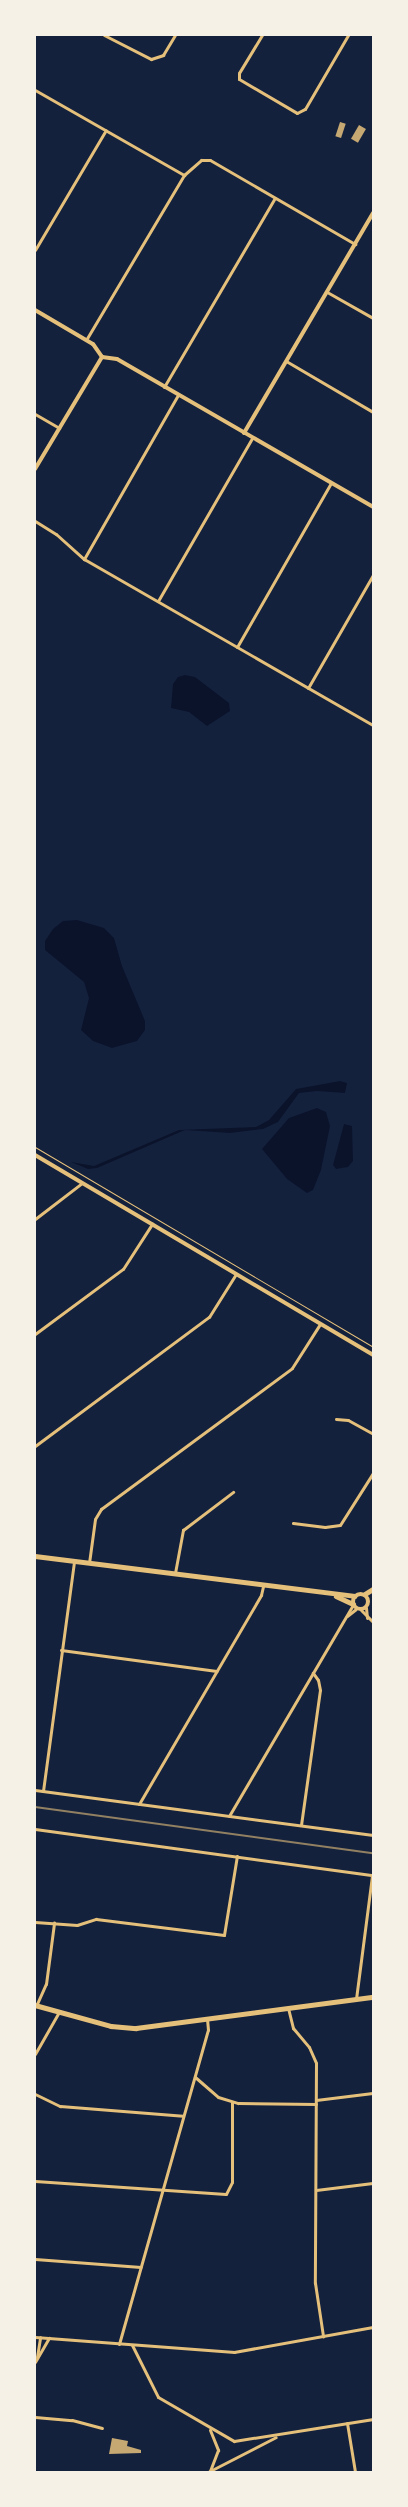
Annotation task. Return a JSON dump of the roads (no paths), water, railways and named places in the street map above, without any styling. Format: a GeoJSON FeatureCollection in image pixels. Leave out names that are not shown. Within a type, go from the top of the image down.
{"type":"FeatureCollection","features":[{"type":"Feature","properties":{"kind":"main road"},"geometry":{"type":"LineString","coordinates":[[35,1556],[332,1595],[355,1596],[365,1594],[373,1588]]}},
{"type":"Feature","properties":{"kind":"main road"},"geometry":{"type":"LineString","coordinates":[[332,1595],[356,1607],[366,1608],[371,1600],[365,1594]]}},
{"type":"Feature","properties":{"kind":"main road"},"geometry":{"type":"LineString","coordinates":[[355,1596],[356,1607]]}},
{"type":"Feature","properties":{"kind":"main road"},"geometry":{"type":"LineString","coordinates":[[36,2006],[130,2028],[373,1997]]}},
{"type":"Feature","properties":{"kind":"street"},"geometry":{"type":"LineString","coordinates":[[104,35],[151,59],[163,55],[175,35]]}},
{"type":"Feature","properties":{"kind":"street"},"geometry":{"type":"LineString","coordinates":[[262,35],[239,75],[243,84],[300,113],[348,35]]}},
{"type":"Feature","properties":{"kind":"street"},"geometry":{"type":"LineString","coordinates":[[35,90],[184,174]]}},
{"type":"Feature","properties":{"kind":"street"},"geometry":{"type":"LineString","coordinates":[[35,250],[106,130]]}},
{"type":"Feature","properties":{"kind":"street"},"geometry":{"type":"LineString","coordinates":[[86,340],[184,174],[190,167],[208,159],[355,244]]}},
{"type":"Feature","properties":{"kind":"street"},"geometry":{"type":"LineString","coordinates":[[164,387],[275,198]]}},
{"type":"Feature","properties":{"kind":"street"},"geometry":{"type":"LineString","coordinates":[[244,433],[373,213]]}},
{"type":"Feature","properties":{"kind":"street"},"geometry":{"type":"LineString","coordinates":[[368,222],[373,225]]}},
{"type":"Feature","properties":{"kind":"street"},"geometry":{"type":"LineString","coordinates":[[327,292],[373,318]]}},
{"type":"Feature","properties":{"kind":"street"},"geometry":{"type":"LineString","coordinates":[[35,310],[86,340],[102,357],[114,357],[373,507]]}},
{"type":"Feature","properties":{"kind":"street"},"geometry":{"type":"LineString","coordinates":[[35,469],[102,357]]}},
{"type":"Feature","properties":{"kind":"street"},"geometry":{"type":"LineString","coordinates":[[286,361],[373,412]]}},
{"type":"Feature","properties":{"kind":"street"},"geometry":{"type":"LineString","coordinates":[[84,559],[178,395]]}},
{"type":"Feature","properties":{"kind":"street"},"geometry":{"type":"LineString","coordinates":[[35,414],[58,428]]}},
{"type":"Feature","properties":{"kind":"street"},"geometry":{"type":"LineString","coordinates":[[158,601],[252,438]]}},
{"type":"Feature","properties":{"kind":"street"},"geometry":{"type":"LineString","coordinates":[[237,647],[331,483]]}},
{"type":"Feature","properties":{"kind":"street"},"geometry":{"type":"LineString","coordinates":[[35,521],[56,534],[84,559],[373,725]]}},
{"type":"Feature","properties":{"kind":"street"},"geometry":{"type":"LineString","coordinates":[[308,688],[373,576]]}},
{"type":"Feature","properties":{"kind":"street"},"geometry":{"type":"LineString","coordinates":[[35,1155],[373,1355]]}},
{"type":"Feature","properties":{"kind":"street"},"geometry":{"type":"LineString","coordinates":[[35,1220],[82,1183]]}},
{"type":"Feature","properties":{"kind":"street"},"geometry":{"type":"LineString","coordinates":[[35,1334],[127,1266],[152,1224]]}},
{"type":"Feature","properties":{"kind":"street"},"geometry":{"type":"LineString","coordinates":[[35,1446],[209,1317],[236,1274]]}},
{"type":"Feature","properties":{"kind":"street"},"geometry":{"type":"LineString","coordinates":[[89,1563],[95,1518],[101,1509],[292,1368],[320,1324]]}},
{"type":"Feature","properties":{"kind":"street"},"geometry":{"type":"LineString","coordinates":[[336,1419],[348,1420],[373,1434]]}},
{"type":"Feature","properties":{"kind":"street"},"geometry":{"type":"LineString","coordinates":[[293,1523],[325,1527],[340,1525],[373,1473]]}},
{"type":"Feature","properties":{"kind":"street"},"geometry":{"type":"LineString","coordinates":[[175,1574],[183,1530],[234,1492]]}},
{"type":"Feature","properties":{"kind":"street"},"geometry":{"type":"LineString","coordinates":[[43,1791],[74,1561]]}},
{"type":"Feature","properties":{"kind":"street"},"geometry":{"type":"LineString","coordinates":[[139,1804],[217,1671],[264,1586]]}},
{"type":"Feature","properties":{"kind":"street"},"geometry":{"type":"LineString","coordinates":[[229,1816],[345,1619],[356,1607],[373,1622]]}},
{"type":"Feature","properties":{"kind":"street"},"geometry":{"type":"LineString","coordinates":[[366,1608],[367,1618]]}},
{"type":"Feature","properties":{"kind":"street"},"geometry":{"type":"LineString","coordinates":[[61,1650],[217,1671]]}},
{"type":"Feature","properties":{"kind":"street"},"geometry":{"type":"LineString","coordinates":[[302,1826],[320,1690],[318,1680],[313,1672]]}},
{"type":"Feature","properties":{"kind":"street"},"geometry":{"type":"LineString","coordinates":[[35,1790],[373,1835]]}},
{"type":"Feature","properties":{"kind":"street"},"geometry":{"type":"LineString","coordinates":[[35,1829],[373,1875],[356,1999]]}},
{"type":"Feature","properties":{"kind":"street"},"geometry":{"type":"LineString","coordinates":[[35,1922],[77,1925],[96,1919],[224,1935],[237,1856]]}},
{"type":"Feature","properties":{"kind":"street"},"geometry":{"type":"LineString","coordinates":[[36,2006],[46,1984],[54,1923]]}},
{"type":"Feature","properties":{"kind":"street"},"geometry":{"type":"LineString","coordinates":[[288,2008],[292,2028],[309,2047],[316,2063],[315,2283],[323,2336]]}},
{"type":"Feature","properties":{"kind":"street"},"geometry":{"type":"LineString","coordinates":[[35,2054],[59,2012]]}},
{"type":"Feature","properties":{"kind":"street"},"geometry":{"type":"LineString","coordinates":[[119,2344],[208,2030],[208,2019]]}},
{"type":"Feature","properties":{"kind":"street"},"geometry":{"type":"LineString","coordinates":[[195,2077],[212,2092],[232,2102],[316,2102],[373,2093]]}},
{"type":"Feature","properties":{"kind":"street"},"geometry":{"type":"LineString","coordinates":[[35,2094],[60,2106],[184,2116]]}},
{"type":"Feature","properties":{"kind":"street"},"geometry":{"type":"LineString","coordinates":[[35,2181],[219,2196],[228,2193],[232,2182],[232,2102]]}},
{"type":"Feature","properties":{"kind":"street"},"geometry":{"type":"LineString","coordinates":[[316,2190],[373,2183]]}},
{"type":"Feature","properties":{"kind":"street"},"geometry":{"type":"LineString","coordinates":[[35,2259],[141,2267]]}},
{"type":"Feature","properties":{"kind":"street"},"geometry":{"type":"LineString","coordinates":[[35,2337],[234,2352],[373,2327]]}},
{"type":"Feature","properties":{"kind":"street"},"geometry":{"type":"LineString","coordinates":[[36,2361],[40,2337]]}},
{"type":"Feature","properties":{"kind":"street"},"geometry":{"type":"LineString","coordinates":[[36,2361],[49,2338]]}},
{"type":"Feature","properties":{"kind":"street"},"geometry":{"type":"LineString","coordinates":[[132,2345],[158,2397],[234,2441],[261,2439],[373,2418]]}},
{"type":"Feature","properties":{"kind":"street"},"geometry":{"type":"LineString","coordinates":[[35,2416],[72,2420],[102,2428]]}},
{"type":"Feature","properties":{"kind":"street"},"geometry":{"type":"LineString","coordinates":[[345,2424],[354,2472]]}},
{"type":"Feature","properties":{"kind":"street"},"geometry":{"type":"LineString","coordinates":[[206,2426],[215,2436],[218,2450],[209,2471]]}},
{"type":"Feature","properties":{"kind":"street"},"geometry":{"type":"LineString","coordinates":[[209,2471],[277,2436]]}},
{"type":"Feature","properties":{"kind":"street"},"geometry":{"type":"LineString","coordinates":[[254,2449],[261,2439]]}},
{"type":"Feature","properties":{"kind":"water"},"geometry":{"type":"Polygon","coordinates":[[[185,675],[195,677],[229,703],[230,711],[207,726],[189,712],[171,708],[173,684],[178,677],[185,675]]]}},
{"type":"Feature","properties":{"kind":"water"},"geometry":{"type":"Polygon","coordinates":[[[77,920],[104,928],[114,938],[122,966],[145,1021],[145,1030],[137,1041],[112,1048],[93,1041],[81,1030],[89,998],[84,982],[45,950],[45,941],[53,929],[63,921],[77,920]]]}},
{"type":"Feature","properties":{"kind":"water"},"geometry":{"type":"Polygon","coordinates":[[[340,1081],[347,1083],[345,1093],[317,1091],[299,1093],[278,1122],[263,1129],[230,1133],[185,1130],[97,1168],[88,1169],[71,1162],[94,1166],[179,1130],[256,1127],[269,1120],[296,1089],[340,1081]]]}},
{"type":"Feature","properties":{"kind":"water"},"geometry":{"type":"Polygon","coordinates":[[[317,1108],[326,1112],[330,1126],[321,1170],[313,1190],[307,1193],[287,1179],[262,1149],[289,1118],[317,1108]]]}},
{"type":"Feature","properties":{"kind":"water"},"geometry":{"type":"Polygon","coordinates":[[[344,1124],[352,1126],[353,1161],[348,1167],[336,1169],[333,1165],[344,1124]]]}},
{"type":"Feature","properties":{"kind":"railway"},"geometry":{"type":"LineString","coordinates":[[35,1807],[373,1853]]}}]}
